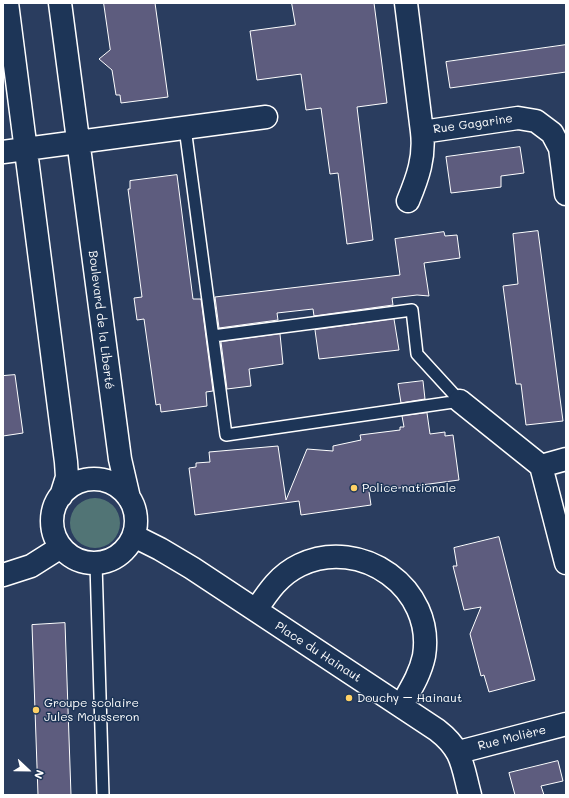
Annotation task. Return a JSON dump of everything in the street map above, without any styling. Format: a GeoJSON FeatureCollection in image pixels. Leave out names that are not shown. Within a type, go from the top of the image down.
{"type":"FeatureCollection","features":[{"type":"Feature","properties":{"kind":"street"},"geometry":{"type":"LineString","coordinates":[[7,3],[66,462],[67,477],[52,518],[55,536],[61,547],[69,555],[79,561],[96,564],[119,556],[128,547],[134,536],[136,514],[129,498],[116,485],[98,479],[80,482],[70,487],[61,496]]}},
{"type":"Feature","properties":{"kind":"street","name":"Boulevard de la Liberté"},"geometry":{"type":"LineString","coordinates":[[60,3],[120,459],[129,498]]}},
{"type":"Feature","properties":{"kind":"street","name":"Rue Gagarine"},"geometry":{"type":"LineString","coordinates":[[406,3],[422,132],[423,154],[420,169],[408,201]]}},
{"type":"Feature","properties":{"kind":"street"},"geometry":{"type":"LineString","coordinates":[[3,152],[266,117]]}},
{"type":"Feature","properties":{"kind":"street","name":"Rue Gagarine"},"geometry":{"type":"LineString","coordinates":[[422,132],[518,118],[536,121],[552,132],[560,148],[566,194]]}},
{"type":"Feature","properties":{"kind":"street"},"geometry":{"type":"LineString","coordinates":[[460,401],[541,466],[566,563]]}},
{"type":"Feature","properties":{"kind":"street"},"geometry":{"type":"LineString","coordinates":[[541,466],[566,459]]}},
{"type":"Feature","properties":{"kind":"street","name":"Place du Hainaut"},"geometry":{"type":"LineString","coordinates":[[134,536],[170,554],[401,706],[446,737],[459,752]]}},
{"type":"Feature","properties":{"kind":"street"},"geometry":{"type":"LineString","coordinates":[[3,575],[30,566],[61,547]]}},
{"type":"Feature","properties":{"kind":"street"},"geometry":{"type":"LineString","coordinates":[[256,610],[278,580],[293,568],[311,560],[329,557],[348,557],[361,559],[384,569],[394,576],[411,596],[417,607],[424,631],[425,644],[421,669],[401,706]]}},
{"type":"Feature","properties":{"kind":"street","name":"Rue Molière"},"geometry":{"type":"LineString","coordinates":[[459,752],[566,724]]}},
{"type":"Feature","properties":{"kind":"street"},"geometry":{"type":"LineString","coordinates":[[459,752],[470,795]]}},
{"type":"Feature","properties":{"kind":"lane"},"geometry":{"type":"LineString","coordinates":[[185,128],[226,435],[460,401]]}},
{"type":"Feature","properties":{"kind":"lane"},"geometry":{"type":"LineString","coordinates":[[213,336],[412,310],[417,354],[460,401]]}},
{"type":"Feature","properties":{"kind":"lane"},"geometry":{"type":"LineString","coordinates":[[96,564],[103,795]]}},
{"type":"Feature","properties":{"kind":"green space"},"geometry":{"type":"Polygon","coordinates":[[[95,498],[105,500],[113,505],[118,513],[120,523],[118,533],[113,541],[105,546],[95,548],[85,546],[77,541],[72,533],[70,523],[72,513],[77,505],[85,500],[95,498]]]}},
{"type":"Feature","properties":{"kind":"building"},"geometry":{"type":"Polygon","coordinates":[[[104,3],[155,3],[168,97],[121,103],[120,95],[116,95],[112,70],[99,59],[110,50],[104,3]]]}},
{"type":"Feature","properties":{"kind":"building"},"geometry":{"type":"Polygon","coordinates":[[[292,3],[374,3],[387,103],[357,107],[373,240],[347,244],[338,173],[330,174],[321,108],[306,110],[301,74],[257,80],[250,31],[295,25],[292,3]]]}},
{"type":"Feature","properties":{"kind":"building"},"geometry":{"type":"Polygon","coordinates":[[[566,45],[566,72],[450,88],[446,62],[566,45]]]}},
{"type":"Feature","properties":{"kind":"building"},"geometry":{"type":"Polygon","coordinates":[[[520,147],[524,173],[501,176],[501,187],[451,193],[446,157],[520,147]]]}},
{"type":"Feature","properties":{"kind":"building"},"geometry":{"type":"Polygon","coordinates":[[[177,175],[193,299],[201,299],[213,391],[206,392],[207,406],[161,412],[160,404],[156,405],[144,319],[137,320],[134,298],[142,297],[128,189],[130,189],[130,181],[177,175]]]}},
{"type":"Feature","properties":{"kind":"building"},"geometry":{"type":"Polygon","coordinates":[[[538,231],[563,421],[526,425],[521,384],[516,384],[503,286],[518,284],[513,234],[538,231]]]}},
{"type":"Feature","properties":{"kind":"building"},"geometry":{"type":"Polygon","coordinates":[[[444,232],[445,236],[457,235],[460,258],[424,263],[429,296],[417,295],[392,298],[393,305],[314,316],[313,309],[277,313],[278,320],[219,328],[215,297],[400,275],[395,239],[444,232]]]}},
{"type":"Feature","properties":{"kind":"building"},"geometry":{"type":"Polygon","coordinates":[[[394,319],[399,350],[319,359],[315,330],[394,319]]]}},
{"type":"Feature","properties":{"kind":"building"},"geometry":{"type":"Polygon","coordinates":[[[280,334],[283,364],[249,369],[251,386],[227,389],[221,342],[280,334]]]}},
{"type":"Feature","properties":{"kind":"building"},"geometry":{"type":"Polygon","coordinates":[[[15,375],[23,433],[3,436],[3,376],[15,375]]]}},
{"type":"Feature","properties":{"kind":"building"},"geometry":{"type":"Polygon","coordinates":[[[423,381],[425,399],[401,403],[398,384],[423,381]]]}},
{"type":"Feature","properties":{"kind":"building"},"geometry":{"type":"Polygon","coordinates":[[[427,413],[430,434],[445,432],[445,436],[453,435],[459,480],[369,492],[371,505],[301,515],[299,501],[195,515],[189,468],[196,467],[196,463],[210,462],[209,452],[278,446],[286,500],[307,449],[333,451],[333,446],[361,440],[360,435],[400,430],[400,427],[404,427],[402,416],[427,413]]]}},
{"type":"Feature","properties":{"kind":"building"},"geometry":{"type":"Polygon","coordinates":[[[499,537],[535,680],[489,692],[484,675],[481,676],[470,634],[481,607],[464,610],[453,566],[457,566],[454,548],[499,537]]]}},
{"type":"Feature","properties":{"kind":"building"},"geometry":{"type":"Polygon","coordinates":[[[65,623],[71,795],[38,795],[32,625],[65,623]]]}},
{"type":"Feature","properties":{"kind":"building"},"geometry":{"type":"Polygon","coordinates":[[[558,761],[563,781],[541,786],[544,795],[515,795],[509,773],[558,761]]]}},
{"type":"Feature","properties":{"kind":"place","name":"Police nationale"},"geometry":{"type":"Point","coordinates":[354,488]}},
{"type":"Feature","properties":{"kind":"place","name":"Douchy – Hainaut"},"geometry":{"type":"Point","coordinates":[349,698]}},
{"type":"Feature","properties":{"kind":"place","name":"Groupe scolaire Jules Mousseron"},"geometry":{"type":"Point","coordinates":[36,710]}}]}
